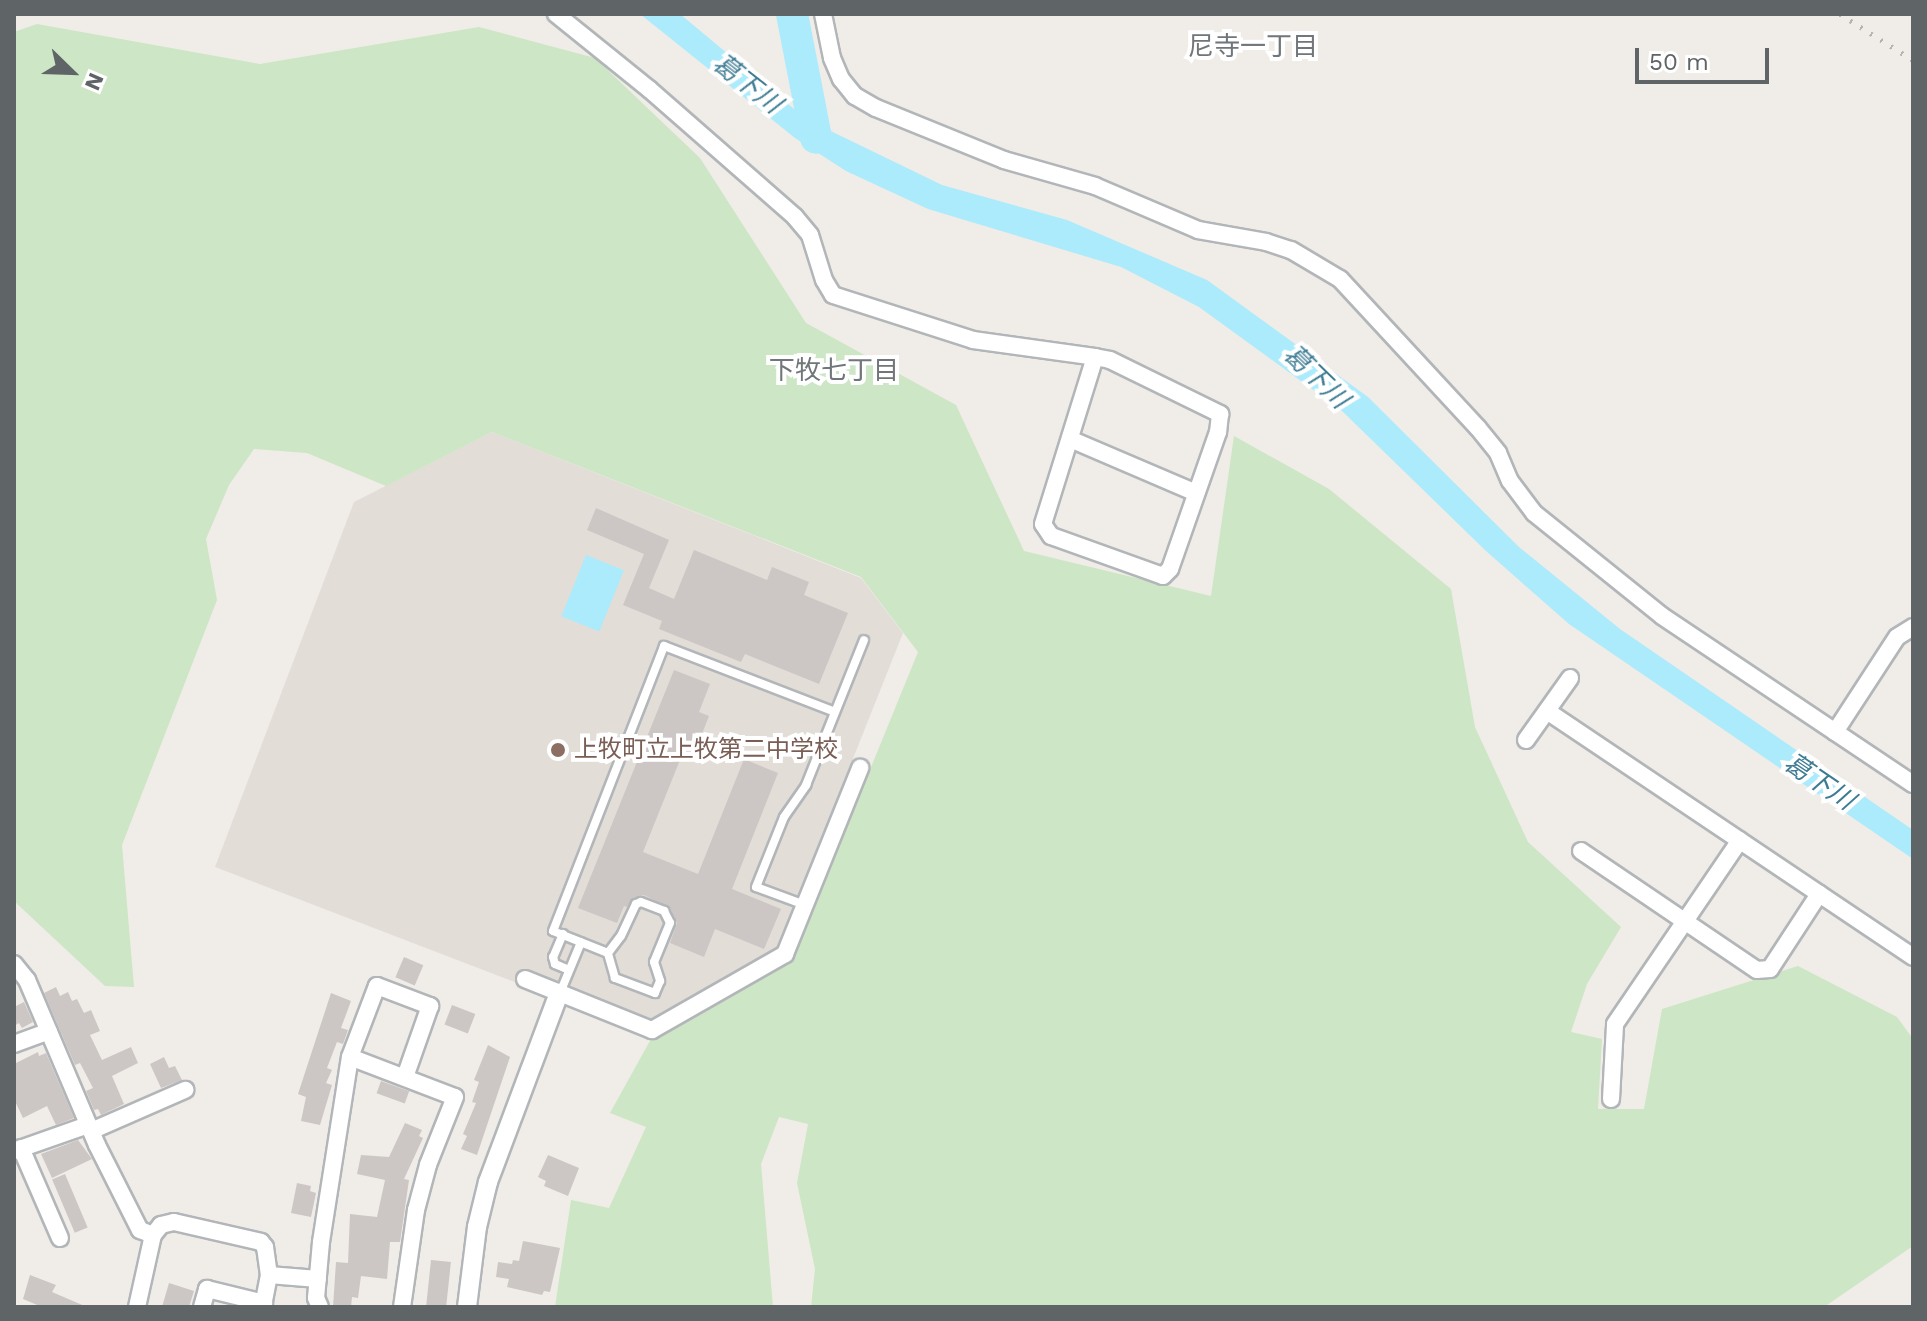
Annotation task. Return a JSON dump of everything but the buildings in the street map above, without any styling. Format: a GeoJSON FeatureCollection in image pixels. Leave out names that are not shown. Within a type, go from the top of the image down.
{"type":"FeatureCollection","features":[{"type":"Feature","properties":{"kind":"street"},"geometry":{"type":"LineString","coordinates":[[556,14],[649,89],[795,217],[810,235],[824,280],[833,295],[973,340],[1095,357],[1110,360],[1220,414],[1218,432],[1170,569],[1163,576],[1051,536],[1043,524],[1095,357]]}},
{"type":"Feature","properties":{"kind":"street"},"geometry":{"type":"LineString","coordinates":[[823,14],[832,58],[841,79],[855,96],[876,108],[1004,160],[1108,190],[1198,230],[1266,242],[1291,250],[1340,279],[1478,428],[1498,453],[1510,481],[1534,513],[1662,616],[1913,784]]}},
{"type":"Feature","properties":{"kind":"street"},"geometry":{"type":"LineString","coordinates":[[1070,439],[1196,493]]}},
{"type":"Feature","properties":{"kind":"street"},"geometry":{"type":"LineString","coordinates":[[1835,732],[1897,637],[1913,627]]}},
{"type":"Feature","properties":{"kind":"street"},"geometry":{"type":"LineString","coordinates":[[1526,740],[1570,678]]}},
{"type":"Feature","properties":{"kind":"street"},"geometry":{"type":"LineString","coordinates":[[1547,711],[1913,957]]}},
{"type":"Feature","properties":{"kind":"street"},"geometry":{"type":"LineString","coordinates":[[525,979],[652,1030],[785,954],[860,768]]}},
{"type":"Feature","properties":{"kind":"street"},"geometry":{"type":"LineString","coordinates":[[1611,1099],[1615,1024],[1740,840]]}},
{"type":"Feature","properties":{"kind":"street"},"geometry":{"type":"LineString","coordinates":[[1581,851],[1757,970],[1770,969],[1819,894]]}},
{"type":"Feature","properties":{"kind":"street"},"geometry":{"type":"LineString","coordinates":[[14,964],[27,980],[90,1128],[140,1230],[153,1235]]}},
{"type":"Feature","properties":{"kind":"street"},"geometry":{"type":"LineString","coordinates":[[320,1307],[316,1298],[318,1279],[350,1057],[377,986],[430,1006],[405,1077]]}},
{"type":"Feature","properties":{"kind":"street"},"geometry":{"type":"LineString","coordinates":[[467,1307],[483,1197],[559,993]]}},
{"type":"Feature","properties":{"kind":"street"},"geometry":{"type":"LineString","coordinates":[[14,1044],[49,1031]]}},
{"type":"Feature","properties":{"kind":"street"},"geometry":{"type":"LineString","coordinates":[[350,1057],[455,1097],[428,1165],[416,1210],[402,1307]]}},
{"type":"Feature","properties":{"kind":"street"},"geometry":{"type":"LineString","coordinates":[[60,1238],[18,1150],[90,1128],[185,1090]]}},
{"type":"Feature","properties":{"kind":"street"},"geometry":{"type":"LineString","coordinates":[[137,1307],[153,1235],[161,1225],[174,1222],[261,1242],[268,1256],[269,1275],[264,1305],[207,1289],[202,1307]]}},
{"type":"Feature","properties":{"kind":"street"},"geometry":{"type":"LineString","coordinates":[[269,1275],[318,1279]]}},
{"type":"Feature","properties":{"kind":"lane"},"geometry":{"type":"LineString","coordinates":[[805,905],[756,887],[784,817],[806,785],[864,640]]}},
{"type":"Feature","properties":{"kind":"lane"},"geometry":{"type":"LineString","coordinates":[[608,953],[553,931],[664,646],[835,712]]}},
{"type":"Feature","properties":{"kind":"lane"},"geometry":{"type":"LineString","coordinates":[[641,902],[668,916],[670,923],[654,962],[660,981],[655,993],[615,978],[608,953],[621,936],[636,904],[641,902]]}},
{"type":"Feature","properties":{"kind":"lane"},"geometry":{"type":"LineString","coordinates":[[563,934],[553,957],[555,964],[569,970]]}},
{"type":"Feature","properties":{"kind":"lane"},"geometry":{"type":"LineString","coordinates":[[559,993],[581,942]]}},
{"type":"Feature","properties":{"kind":"shaded area","name":"上牧町立上牧第二中学校"},"geometry":{"type":"Polygon","coordinates":[[[492,432],[861,578],[903,633],[778,947],[653,1022],[520,984],[215,867],[354,502],[492,432]]]}},
{"type":"Feature","properties":{"kind":"green space"},"geometry":{"type":"Polygon","coordinates":[[[37,24],[260,64],[479,27],[595,58],[700,158],[806,323],[956,405],[1024,551],[1211,596],[1234,436],[1329,489],[1451,589],[1475,727],[1528,842],[1621,927],[1587,984],[1571,1032],[1602,1039],[1598,1109],[1644,1109],[1662,1009],[1798,966],[1897,1017],[1913,1039],[1913,1246],[1824,1307],[811,1307],[815,1269],[797,1183],[808,1124],[779,1117],[761,1164],[773,1307],[555,1307],[571,1200],[609,1208],[646,1127],[610,1113],[651,1039],[794,956],[918,652],[861,577],[492,432],[386,486],[307,453],[254,449],[229,485],[206,539],[217,600],[122,845],[134,987],[105,986],[14,901],[14,32],[37,24]]]}},
{"type":"Feature","properties":{"kind":"water","name":"葛下川"},"geometry":{"type":"Polygon","coordinates":[[[640,14],[680,14],[806,119],[942,185],[1067,220],[1207,280],[1368,397],[1519,547],[1620,629],[1913,830],[1913,859],[1569,624],[1486,551],[1341,410],[1199,307],[1121,267],[928,209],[846,171],[795,138],[640,14]]]}},
{"type":"Feature","properties":{"kind":"water"},"geometry":{"type":"Polygon","coordinates":[[[586,555],[624,570],[599,632],[561,616],[586,555]]]}},
{"type":"Feature","properties":{"kind":"waterway"},"geometry":{"type":"LineString","coordinates":[[792,14],[816,138]]}},
{"type":"Feature","properties":{"kind":"railway"},"geometry":{"type":"LineString","coordinates":[[1840,14],[1913,60]]}},
{"type":"Feature","properties":{"kind":"place","name":"上牧町立上牧第二中学校"},"geometry":{"type":"Point","coordinates":[558,750]}},
{"type":"Feature","properties":{"kind":"district","name":"尼寺一丁目"},"geometry":{"type":"Point","coordinates":[1253,47]}},
{"type":"Feature","properties":{"kind":"district","name":"下牧七丁目"},"geometry":{"type":"Point","coordinates":[834,371]}}]}
